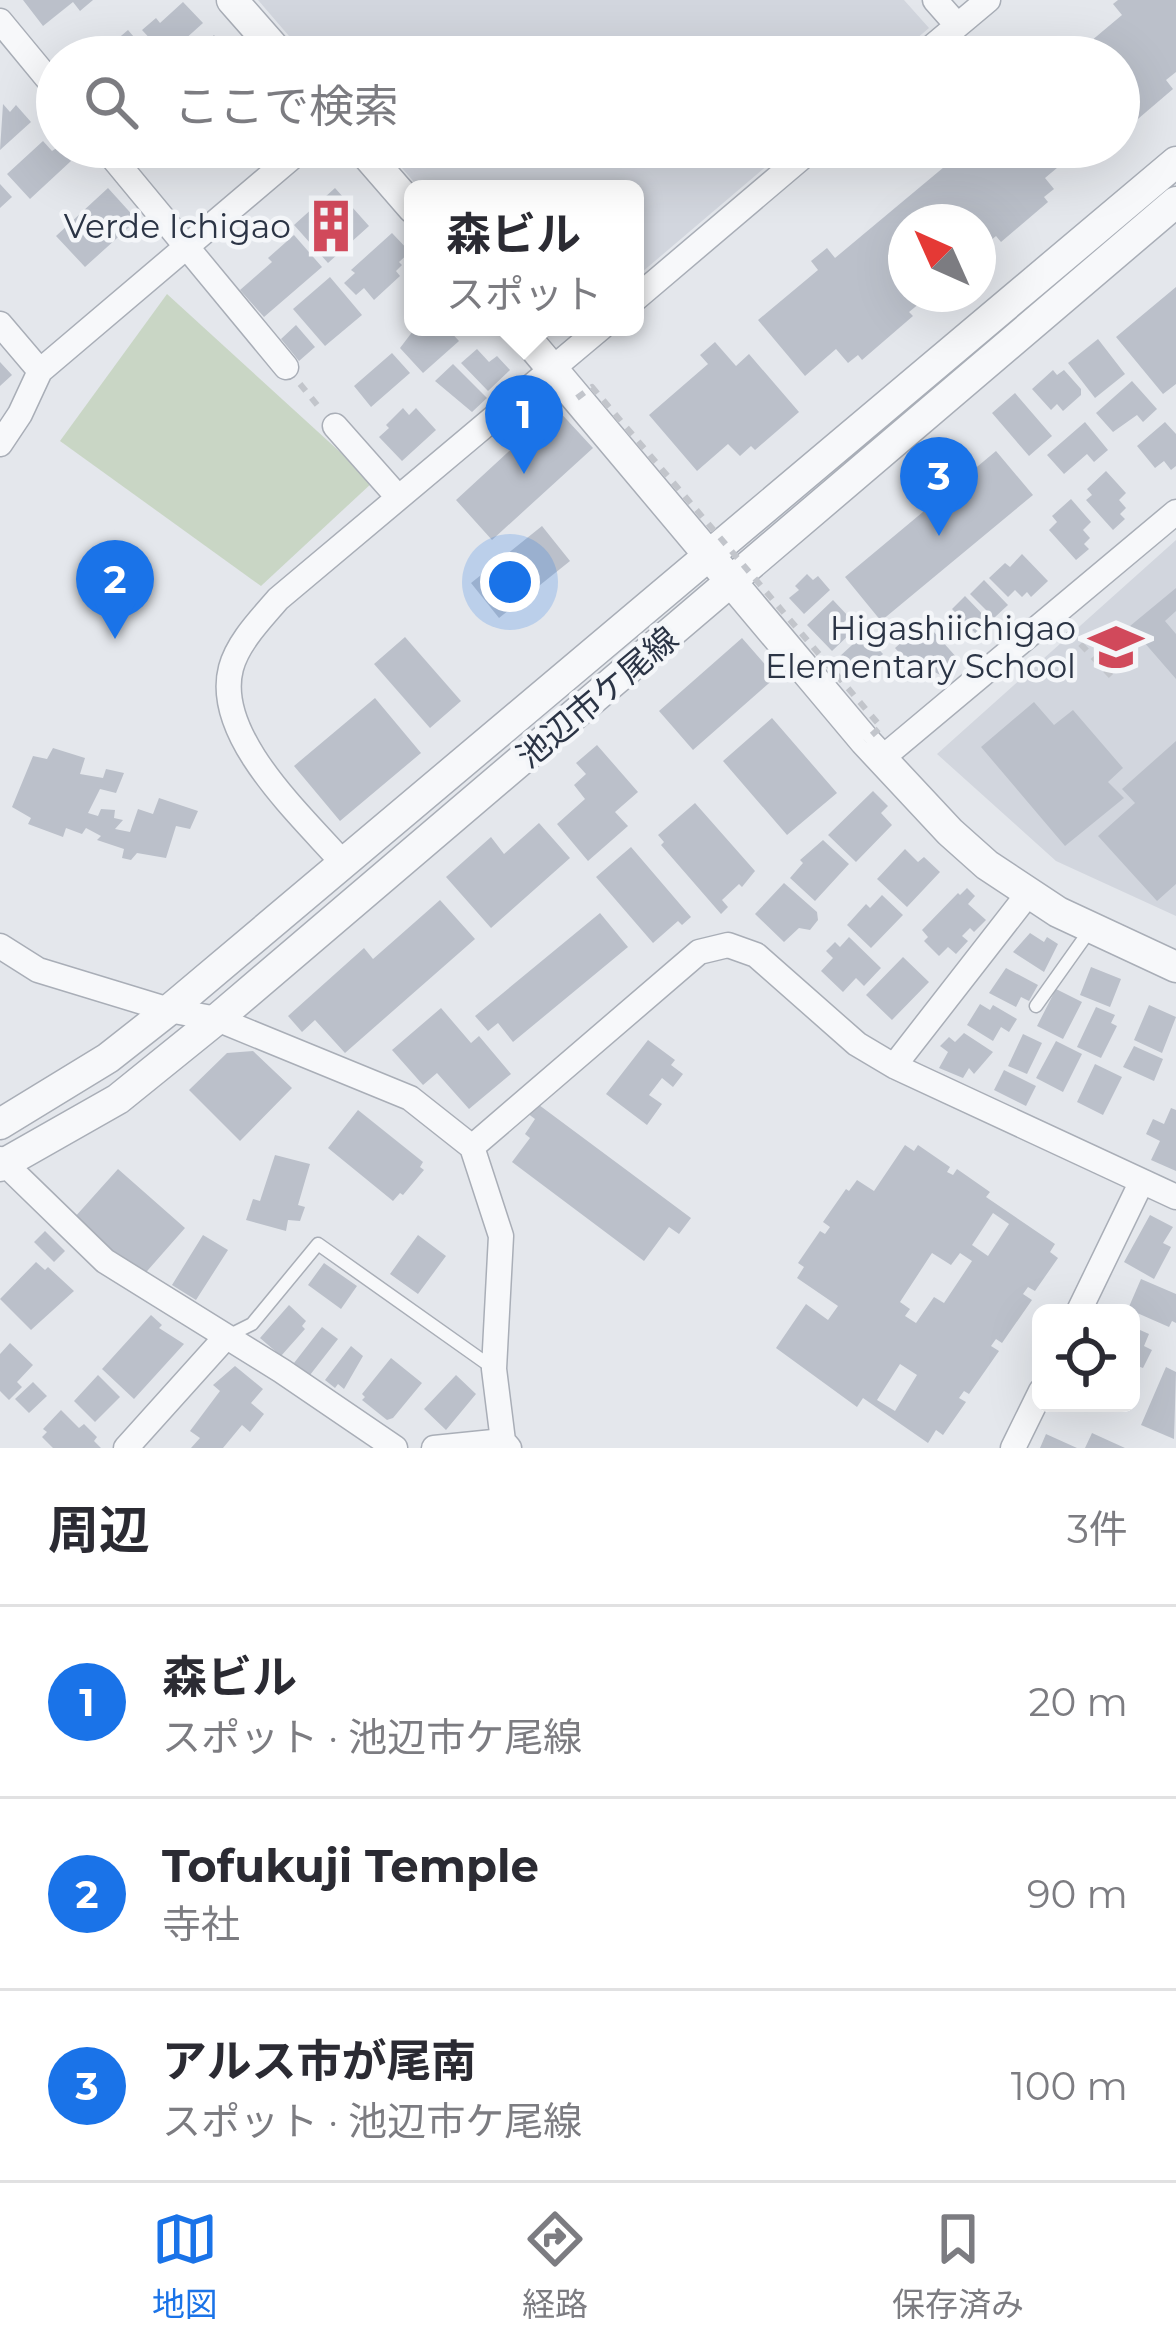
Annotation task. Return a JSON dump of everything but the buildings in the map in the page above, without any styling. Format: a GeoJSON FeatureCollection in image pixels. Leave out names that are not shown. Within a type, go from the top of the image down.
{"type":"FeatureCollection","features":[{"type":"Feature","properties":{"kind":"street"},"geometry":{"type":"LineString","coordinates":[[232,0],[264,36]]}},
{"type":"Feature","properties":{"kind":"street"},"geometry":{"type":"LineString","coordinates":[[935,0],[958,25]]}},
{"type":"Feature","properties":{"kind":"street"},"geometry":{"type":"LineString","coordinates":[[945,36],[988,0]]}},
{"type":"Feature","properties":{"kind":"street"},"geometry":{"type":"LineString","coordinates":[[0,21],[36,65]]}},
{"type":"Feature","properties":{"kind":"street","name":"池辺市ケ尾線"},"geometry":{"type":"LineString","coordinates":[[0,1124],[108,1058],[169,1010],[1176,162]]}},
{"type":"Feature","properties":{"kind":"street"},"geometry":{"type":"LineString","coordinates":[[121,168],[286,367]]}},
{"type":"Feature","properties":{"kind":"street"},"geometry":{"type":"LineString","coordinates":[[0,444],[40,371],[278,168]]}},
{"type":"Feature","properties":{"kind":"street"},"geometry":{"type":"LineString","coordinates":[[378,168],[404,198]]}},
{"type":"Feature","properties":{"kind":"street"},"geometry":{"type":"LineString","coordinates":[[644,291],[789,168]]}},
{"type":"Feature","properties":{"kind":"street","name":"池辺市ケ尾線"},"geometry":{"type":"LineString","coordinates":[[1,1163],[118,1099],[217,1019],[1176,202]]}},
{"type":"Feature","properties":{"kind":"street"},"geometry":{"type":"LineString","coordinates":[[0,324],[40,371]]}},
{"type":"Feature","properties":{"kind":"street"},"geometry":{"type":"LineString","coordinates":[[525,336],[873,750],[950,832],[1028,894],[1090,930],[1176,967]]}},
{"type":"Feature","properties":{"kind":"street"},"geometry":{"type":"LineString","coordinates":[[343,863],[248,748],[230,712],[231,669],[250,632],[278,599],[592,336]]}},
{"type":"Feature","properties":{"kind":"street"},"geometry":{"type":"LineString","coordinates":[[335,426],[397,496]]}},
{"type":"Feature","properties":{"kind":"street"},"geometry":{"type":"LineString","coordinates":[[873,750],[1054,616],[1176,512]]}},
{"type":"Feature","properties":{"kind":"street"},"geometry":{"type":"LineString","coordinates":[[894,1066],[1028,894]]}},
{"type":"Feature","properties":{"kind":"street"},"geometry":{"type":"LineString","coordinates":[[472,1147],[699,952],[728,945],[756,955],[856,1044],[894,1066],[1176,1197]]}},
{"type":"Feature","properties":{"kind":"street"},"geometry":{"type":"LineString","coordinates":[[0,946],[38,970],[169,1010],[217,1019],[410,1098],[472,1147],[501,1236],[494,1369],[506,1444],[434,1448]]}},
{"type":"Feature","properties":{"kind":"street"},"geometry":{"type":"LineString","coordinates":[[1,1163],[105,1262],[395,1448]]}},
{"type":"Feature","properties":{"kind":"street"},"geometry":{"type":"LineString","coordinates":[[1082,1304],[1141,1183]]}},
{"type":"Feature","properties":{"kind":"street"},"geometry":{"type":"LineString","coordinates":[[126,1448],[225,1338]]}},
{"type":"Feature","properties":{"kind":"street"},"geometry":{"type":"LineString","coordinates":[[1013,1448],[1032,1409]]}},
{"type":"Feature","properties":{"kind":"lane"},"geometry":{"type":"LineString","coordinates":[[1036,1006],[1090,930]]}},
{"type":"Feature","properties":{"kind":"lane"},"geometry":{"type":"LineString","coordinates":[[225,1338],[252,1324],[318,1244],[494,1369]]}},
{"type":"Feature","properties":{"kind":"path"},"geometry":{"type":"LineString","coordinates":[[286,367],[335,426]]}},
{"type":"Feature","properties":{"kind":"path"},"geometry":{"type":"LineString","coordinates":[[578,398],[592,387],[880,727],[873,750]]}},
{"type":"Feature","properties":{"kind":"path"},"geometry":{"type":"LineString","coordinates":[[1054,616],[1111,676]]}},
{"type":"Feature","properties":{"kind":"shaded area"},"geometry":{"type":"Polygon","coordinates":[[[258,0],[904,0],[929,28],[920,36],[289,36],[258,0]]]}},
{"type":"Feature","properties":{"kind":"shaded area"},"geometry":{"type":"Polygon","coordinates":[[[402,168],[764,168],[644,270],[644,180],[412,180],[402,168]]]}},
{"type":"Feature","properties":{"kind":"shaded area","name":"Higashiichigao Elementary School"},"geometry":{"type":"Polygon","coordinates":[[[1176,540],[1176,916],[1056,861],[937,754],[1176,540]]]}},
{"type":"Feature","properties":{"kind":"green space"},"geometry":{"type":"Polygon","coordinates":[[[167,294],[373,482],[261,586],[60,441],[167,294]]]}},
{"type":"Feature","properties":{"kind":"place","name":"Verde Ichigao"},"geometry":{"type":"Point","coordinates":[331,226]}},
{"type":"Feature","properties":{"kind":"place","name":"森ビル"},"geometry":{"type":"Point","coordinates":[524,474]}},
{"type":"Feature","properties":{"kind":"place","name":"アルス市が尾南"},"geometry":{"type":"Point","coordinates":[939,536]}},
{"type":"Feature","properties":{"kind":"place","name":"Tofukuji Temple"},"geometry":{"type":"Point","coordinates":[115,639]}},
{"type":"Feature","properties":{"kind":"place","name":"Higashiichigao Elementary School"},"geometry":{"type":"Point","coordinates":[1116,647]}}]}
